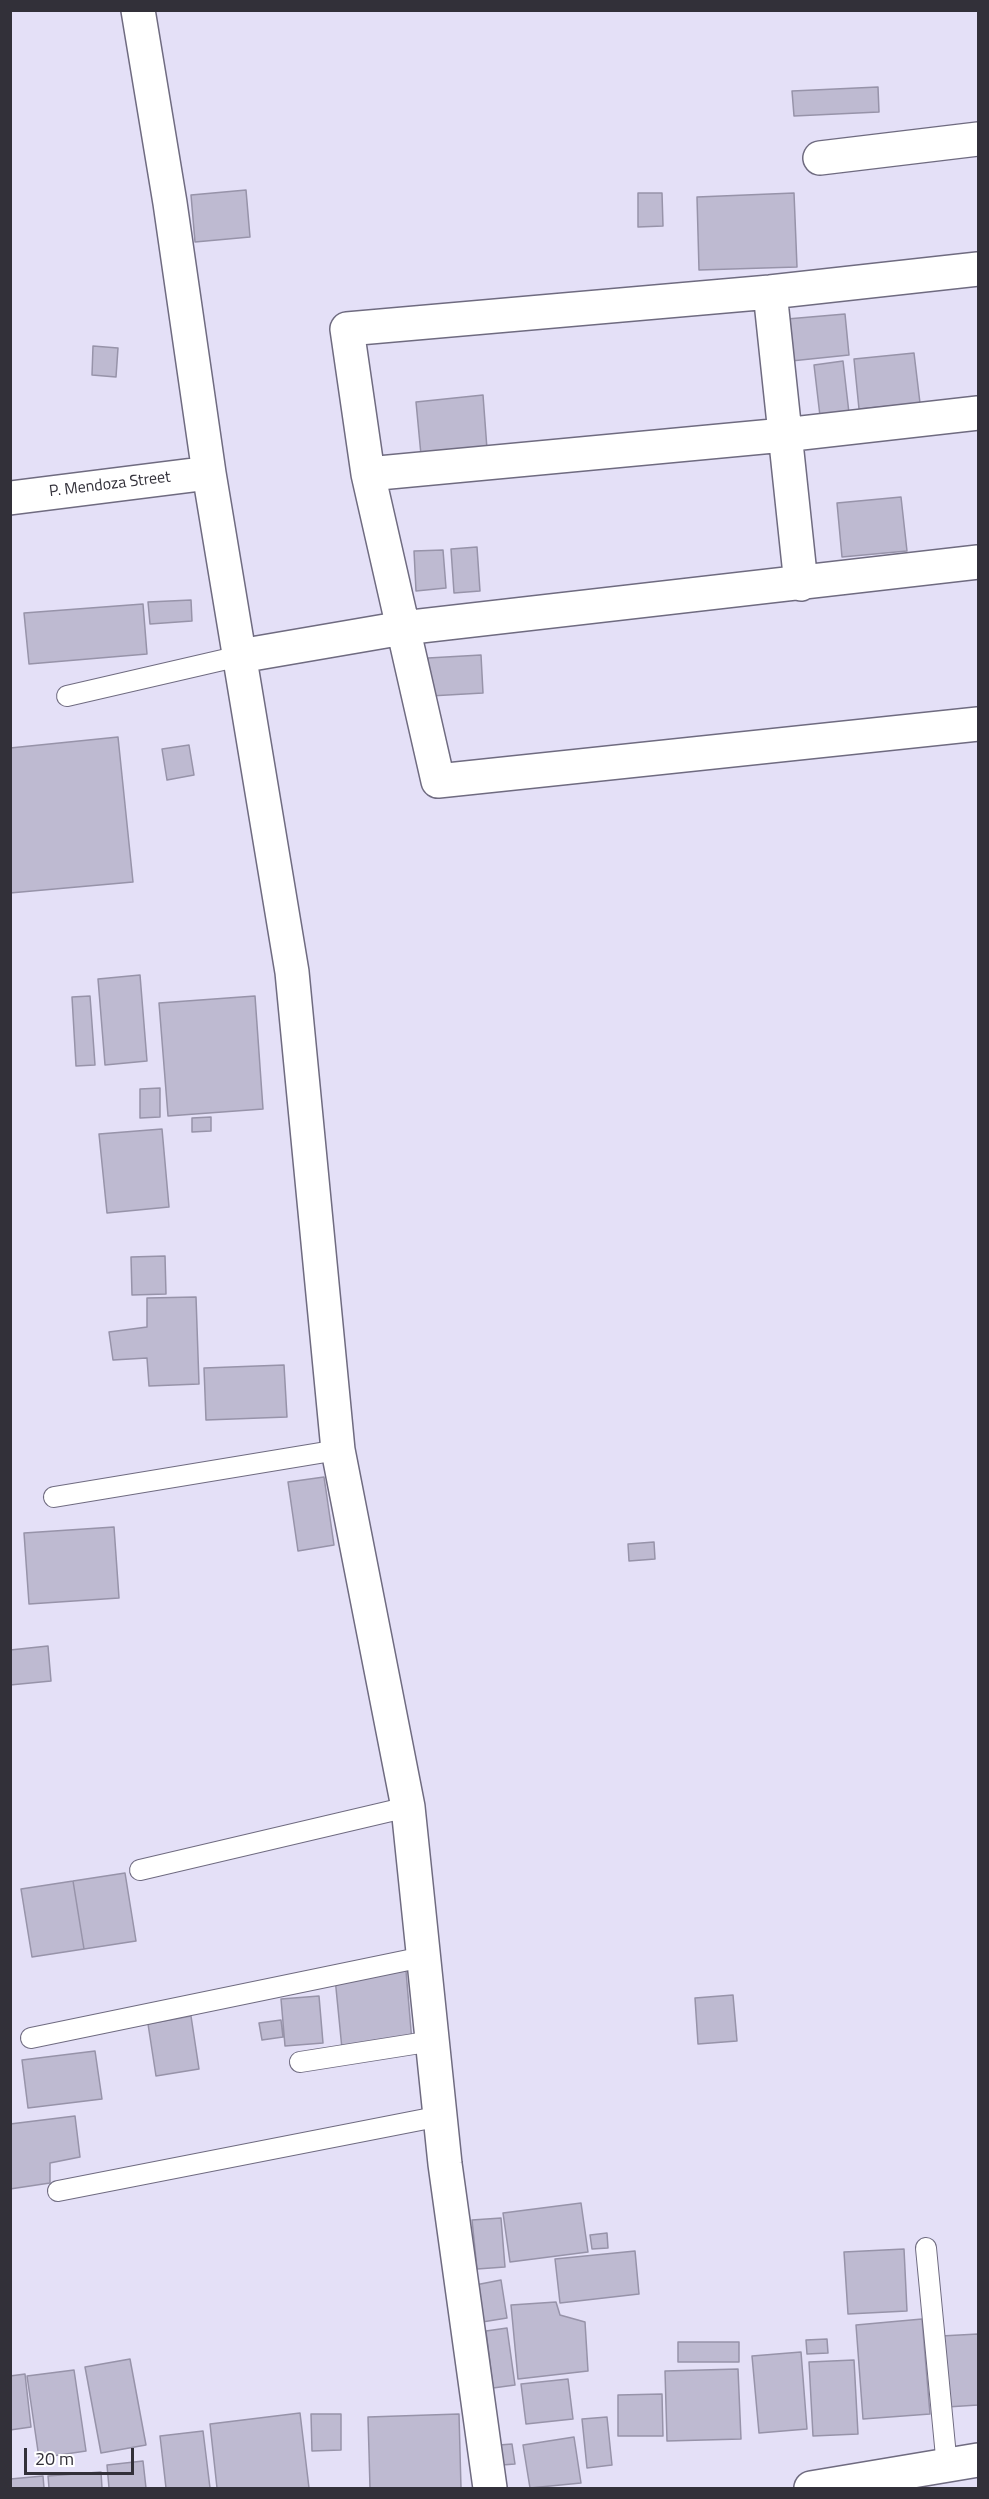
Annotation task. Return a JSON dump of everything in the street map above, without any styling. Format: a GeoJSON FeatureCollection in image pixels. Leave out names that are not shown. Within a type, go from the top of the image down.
{"type":"FeatureCollection","features":[{"type":"Feature","properties":{"kind":"street"},"geometry":{"type":"LineString","coordinates":[[138,10],[170,203],[209,473],[292,972],[338,1450],[408,1807],[441,2116],[490,2488]]}},
{"type":"Feature","properties":{"kind":"street"},"geometry":{"type":"LineString","coordinates":[[819,158],[978,139]]}},
{"type":"Feature","properties":{"kind":"street"},"geometry":{"type":"LineString","coordinates":[[978,269],[770,292],[347,329],[368,474],[438,781],[978,724]]}},
{"type":"Feature","properties":{"kind":"street"},"geometry":{"type":"LineString","coordinates":[[770,292],[801,584]]}},
{"type":"Feature","properties":{"kind":"street"},"geometry":{"type":"LineString","coordinates":[[368,474],[784,435],[978,413]]}},
{"type":"Feature","properties":{"kind":"street","name":"P. Mendoza Street"},"geometry":{"type":"LineString","coordinates":[[10,498],[209,473]]}},
{"type":"Feature","properties":{"kind":"street"},"geometry":{"type":"LineString","coordinates":[[240,656],[403,628],[978,562]]}},
{"type":"Feature","properties":{"kind":"street"},"geometry":{"type":"LineString","coordinates":[[811,2488],[851,2485],[963,2463]]}},
{"type":"Feature","properties":{"kind":"lane"},"geometry":{"type":"LineString","coordinates":[[68,696],[240,656]]}},
{"type":"Feature","properties":{"kind":"lane"},"geometry":{"type":"LineString","coordinates":[[54,1497],[338,1450]]}},
{"type":"Feature","properties":{"kind":"lane"},"geometry":{"type":"LineString","coordinates":[[140,1870],[408,1807]]}},
{"type":"Feature","properties":{"kind":"lane"},"geometry":{"type":"LineString","coordinates":[[31,2038],[423,1957]]}},
{"type":"Feature","properties":{"kind":"lane"},"geometry":{"type":"LineString","coordinates":[[300,2062],[433,2041]]}},
{"type":"Feature","properties":{"kind":"lane"},"geometry":{"type":"LineString","coordinates":[[58,2191],[441,2116]]}},
{"type":"Feature","properties":{"kind":"lane"},"geometry":{"type":"LineString","coordinates":[[926,2248],[963,2463]]}},
{"type":"Feature","properties":{"kind":"building"},"geometry":{"type":"Polygon","coordinates":[[[878,87],[879,112],[794,116],[792,91],[878,87]]]}},
{"type":"Feature","properties":{"kind":"building"},"geometry":{"type":"Polygon","coordinates":[[[246,190],[250,237],[195,242],[191,195],[246,190]]]}},
{"type":"Feature","properties":{"kind":"building"},"geometry":{"type":"Polygon","coordinates":[[[638,193],[662,193],[663,226],[638,227],[638,193]]]}},
{"type":"Feature","properties":{"kind":"building"},"geometry":{"type":"Polygon","coordinates":[[[794,193],[797,267],[699,270],[697,197],[794,193]]]}},
{"type":"Feature","properties":{"kind":"building"},"geometry":{"type":"Polygon","coordinates":[[[845,314],[849,355],[791,361],[787,319],[845,314]]]}},
{"type":"Feature","properties":{"kind":"building"},"geometry":{"type":"Polygon","coordinates":[[[93,346],[118,348],[116,377],[92,375],[93,346]]]}},
{"type":"Feature","properties":{"kind":"building"},"geometry":{"type":"Polygon","coordinates":[[[914,353],[920,403],[859,409],[854,359],[914,353]]]}},
{"type":"Feature","properties":{"kind":"building"},"geometry":{"type":"Polygon","coordinates":[[[843,361],[849,413],[820,416],[814,365],[843,361]]]}},
{"type":"Feature","properties":{"kind":"building"},"geometry":{"type":"Polygon","coordinates":[[[483,395],[487,449],[421,455],[416,402],[483,395]]]}},
{"type":"Feature","properties":{"kind":"building"},"geometry":{"type":"Polygon","coordinates":[[[901,497],[907,551],[842,557],[837,503],[901,497]]]}},
{"type":"Feature","properties":{"kind":"building"},"geometry":{"type":"Polygon","coordinates":[[[477,547],[480,591],[454,593],[451,549],[477,547]]]}},
{"type":"Feature","properties":{"kind":"building"},"geometry":{"type":"Polygon","coordinates":[[[443,550],[446,588],[416,591],[414,551],[443,550]]]}},
{"type":"Feature","properties":{"kind":"building"},"geometry":{"type":"Polygon","coordinates":[[[191,600],[192,621],[150,624],[148,602],[191,600]]]}},
{"type":"Feature","properties":{"kind":"building"},"geometry":{"type":"Polygon","coordinates":[[[143,604],[147,654],[29,664],[24,613],[143,604]]]}},
{"type":"Feature","properties":{"kind":"building"},"geometry":{"type":"Polygon","coordinates":[[[481,655],[483,693],[430,696],[428,658],[481,655]]]}},
{"type":"Feature","properties":{"kind":"building"},"geometry":{"type":"Polygon","coordinates":[[[118,737],[133,882],[10,893],[10,748],[118,737]]]}},
{"type":"Feature","properties":{"kind":"building"},"geometry":{"type":"Polygon","coordinates":[[[189,745],[194,775],[167,780],[162,749],[189,745]]]}},
{"type":"Feature","properties":{"kind":"building"},"geometry":{"type":"Polygon","coordinates":[[[140,975],[147,1061],[105,1065],[98,979],[140,975]]]}},
{"type":"Feature","properties":{"kind":"building"},"geometry":{"type":"Polygon","coordinates":[[[90,996],[95,1065],[76,1066],[72,997],[90,996]]]}},
{"type":"Feature","properties":{"kind":"building"},"geometry":{"type":"Polygon","coordinates":[[[255,996],[263,1109],[168,1116],[159,1003],[255,996]]]}},
{"type":"Feature","properties":{"kind":"building"},"geometry":{"type":"Polygon","coordinates":[[[160,1088],[160,1117],[140,1118],[140,1089],[160,1088]]]}},
{"type":"Feature","properties":{"kind":"building"},"geometry":{"type":"Polygon","coordinates":[[[211,1117],[211,1131],[192,1132],[192,1118],[211,1117]]]}},
{"type":"Feature","properties":{"kind":"building"},"geometry":{"type":"Polygon","coordinates":[[[162,1129],[169,1207],[107,1213],[99,1134],[162,1129]]]}},
{"type":"Feature","properties":{"kind":"building"},"geometry":{"type":"Polygon","coordinates":[[[165,1256],[166,1294],[132,1295],[131,1257],[165,1256]]]}},
{"type":"Feature","properties":{"kind":"building"},"geometry":{"type":"Polygon","coordinates":[[[196,1297],[199,1384],[149,1386],[147,1358],[113,1360],[109,1332],[147,1327],[147,1298],[196,1297]]]}},
{"type":"Feature","properties":{"kind":"building"},"geometry":{"type":"Polygon","coordinates":[[[284,1365],[287,1417],[206,1420],[204,1368],[284,1365]]]}},
{"type":"Feature","properties":{"kind":"building"},"geometry":{"type":"Polygon","coordinates":[[[324,1477],[334,1545],[298,1551],[288,1482],[324,1477]]]}},
{"type":"Feature","properties":{"kind":"building"},"geometry":{"type":"Polygon","coordinates":[[[114,1527],[119,1598],[29,1604],[24,1533],[114,1527]]]}},
{"type":"Feature","properties":{"kind":"building"},"geometry":{"type":"Polygon","coordinates":[[[654,1542],[655,1559],[629,1561],[628,1544],[654,1542]]]}},
{"type":"Feature","properties":{"kind":"building"},"geometry":{"type":"Polygon","coordinates":[[[48,1646],[51,1681],[10,1685],[10,1650],[48,1646]]]}},
{"type":"Feature","properties":{"kind":"building"},"geometry":{"type":"Polygon","coordinates":[[[125,1873],[136,1941],[84,1949],[73,1881],[125,1873]]]}},
{"type":"Feature","properties":{"kind":"building"},"geometry":{"type":"Polygon","coordinates":[[[73,1881],[84,1949],[32,1957],[21,1889],[73,1881]]]}},
{"type":"Feature","properties":{"kind":"building"},"geometry":{"type":"Polygon","coordinates":[[[406,1971],[412,2042],[342,2049],[335,1978],[406,1971]]]}},
{"type":"Feature","properties":{"kind":"building"},"geometry":{"type":"Polygon","coordinates":[[[733,1995],[737,2041],[698,2044],[695,1998],[733,1995]]]}},
{"type":"Feature","properties":{"kind":"building"},"geometry":{"type":"Polygon","coordinates":[[[319,1996],[323,2043],[285,2046],[281,1999],[319,1996]]]}},
{"type":"Feature","properties":{"kind":"building"},"geometry":{"type":"Polygon","coordinates":[[[191,2016],[199,2069],[156,2076],[148,2024],[191,2016]]]}},
{"type":"Feature","properties":{"kind":"building"},"geometry":{"type":"Polygon","coordinates":[[[281,2020],[283,2037],[262,2040],[259,2023],[281,2020]]]}},
{"type":"Feature","properties":{"kind":"building"},"geometry":{"type":"Polygon","coordinates":[[[95,2051],[102,2099],[28,2108],[22,2060],[95,2051]]]}},
{"type":"Feature","properties":{"kind":"building"},"geometry":{"type":"Polygon","coordinates":[[[75,2116],[80,2157],[50,2163],[50,2183],[10,2189],[10,2124],[75,2116]]]}},
{"type":"Feature","properties":{"kind":"building"},"geometry":{"type":"Polygon","coordinates":[[[581,2203],[588,2252],[510,2262],[503,2213],[581,2203]]]}},
{"type":"Feature","properties":{"kind":"building"},"geometry":{"type":"Polygon","coordinates":[[[501,2218],[505,2267],[477,2269],[472,2220],[501,2218]]]}},
{"type":"Feature","properties":{"kind":"building"},"geometry":{"type":"Polygon","coordinates":[[[607,2233],[608,2248],[592,2249],[590,2235],[607,2233]]]}},
{"type":"Feature","properties":{"kind":"building"},"geometry":{"type":"Polygon","coordinates":[[[904,2249],[907,2311],[848,2314],[844,2252],[904,2249]]]}},
{"type":"Feature","properties":{"kind":"building"},"geometry":{"type":"Polygon","coordinates":[[[635,2251],[639,2294],[560,2303],[555,2259],[635,2251]]]}},
{"type":"Feature","properties":{"kind":"building"},"geometry":{"type":"Polygon","coordinates":[[[501,2280],[507,2318],[476,2323],[470,2286],[501,2280]]]}},
{"type":"Feature","properties":{"kind":"building"},"geometry":{"type":"Polygon","coordinates":[[[556,2302],[560,2315],[585,2322],[588,2371],[518,2379],[511,2305],[556,2302]]]}},
{"type":"Feature","properties":{"kind":"building"},"geometry":{"type":"Polygon","coordinates":[[[922,2319],[930,2414],[863,2419],[856,2325],[922,2319]]]}},
{"type":"Feature","properties":{"kind":"building"},"geometry":{"type":"Polygon","coordinates":[[[507,2328],[515,2385],[493,2388],[486,2331],[507,2328]]]}},
{"type":"Feature","properties":{"kind":"building"},"geometry":{"type":"Polygon","coordinates":[[[978,2334],[978,2405],[947,2407],[941,2336],[978,2334]]]}},
{"type":"Feature","properties":{"kind":"building"},"geometry":{"type":"Polygon","coordinates":[[[827,2339],[828,2353],[807,2354],[806,2340],[827,2339]]]}},
{"type":"Feature","properties":{"kind":"building"},"geometry":{"type":"Polygon","coordinates":[[[678,2342],[739,2342],[739,2362],[678,2362],[678,2342]]]}},
{"type":"Feature","properties":{"kind":"building"},"geometry":{"type":"Polygon","coordinates":[[[801,2352],[807,2429],[759,2433],[752,2356],[801,2352]]]}},
{"type":"Feature","properties":{"kind":"building"},"geometry":{"type":"Polygon","coordinates":[[[130,2359],[146,2445],[101,2453],[85,2367],[130,2359]]]}},
{"type":"Feature","properties":{"kind":"building"},"geometry":{"type":"Polygon","coordinates":[[[854,2360],[858,2434],[813,2436],[809,2362],[854,2360]]]}},
{"type":"Feature","properties":{"kind":"building"},"geometry":{"type":"Polygon","coordinates":[[[738,2369],[741,2439],[667,2441],[665,2371],[738,2369]]]}},
{"type":"Feature","properties":{"kind":"building"},"geometry":{"type":"Polygon","coordinates":[[[74,2370],[86,2451],[39,2458],[27,2376],[74,2370]]]}},
{"type":"Feature","properties":{"kind":"building"},"geometry":{"type":"Polygon","coordinates":[[[25,2374],[31,2427],[10,2430],[10,2376],[25,2374]]]}},
{"type":"Feature","properties":{"kind":"building"},"geometry":{"type":"Polygon","coordinates":[[[568,2379],[573,2419],[526,2424],[521,2384],[568,2379]]]}},
{"type":"Feature","properties":{"kind":"building"},"geometry":{"type":"Polygon","coordinates":[[[662,2394],[663,2436],[618,2436],[618,2395],[662,2394]]]}},
{"type":"Feature","properties":{"kind":"building"},"geometry":{"type":"Polygon","coordinates":[[[300,2413],[309,2488],[217,2488],[210,2424],[300,2413]]]}},
{"type":"Feature","properties":{"kind":"building"},"geometry":{"type":"Polygon","coordinates":[[[311,2414],[341,2414],[341,2450],[312,2451],[311,2414]]]}},
{"type":"Feature","properties":{"kind":"building"},"geometry":{"type":"Polygon","coordinates":[[[459,2414],[461,2488],[370,2488],[368,2417],[459,2414]]]}},
{"type":"Feature","properties":{"kind":"building"},"geometry":{"type":"Polygon","coordinates":[[[607,2417],[612,2465],[587,2468],[582,2419],[607,2417]]]}},
{"type":"Feature","properties":{"kind":"building"},"geometry":{"type":"Polygon","coordinates":[[[203,2431],[210,2488],[166,2488],[160,2436],[203,2431]]]}},
{"type":"Feature","properties":{"kind":"building"},"geometry":{"type":"Polygon","coordinates":[[[574,2437],[581,2483],[530,2488],[523,2445],[574,2437]]]}},
{"type":"Feature","properties":{"kind":"building"},"geometry":{"type":"Polygon","coordinates":[[[512,2444],[515,2464],[502,2465],[499,2445],[512,2444]]]}},
{"type":"Feature","properties":{"kind":"building"},"geometry":{"type":"Polygon","coordinates":[[[143,2461],[146,2488],[109,2488],[107,2465],[143,2461]]]}},
{"type":"Feature","properties":{"kind":"building"},"geometry":{"type":"Polygon","coordinates":[[[101,2472],[102,2488],[49,2488],[48,2476],[101,2472]]]}},
{"type":"Feature","properties":{"kind":"building"},"geometry":{"type":"Polygon","coordinates":[[[43,2476],[44,2488],[10,2488],[10,2479],[43,2476]]]}}]}
